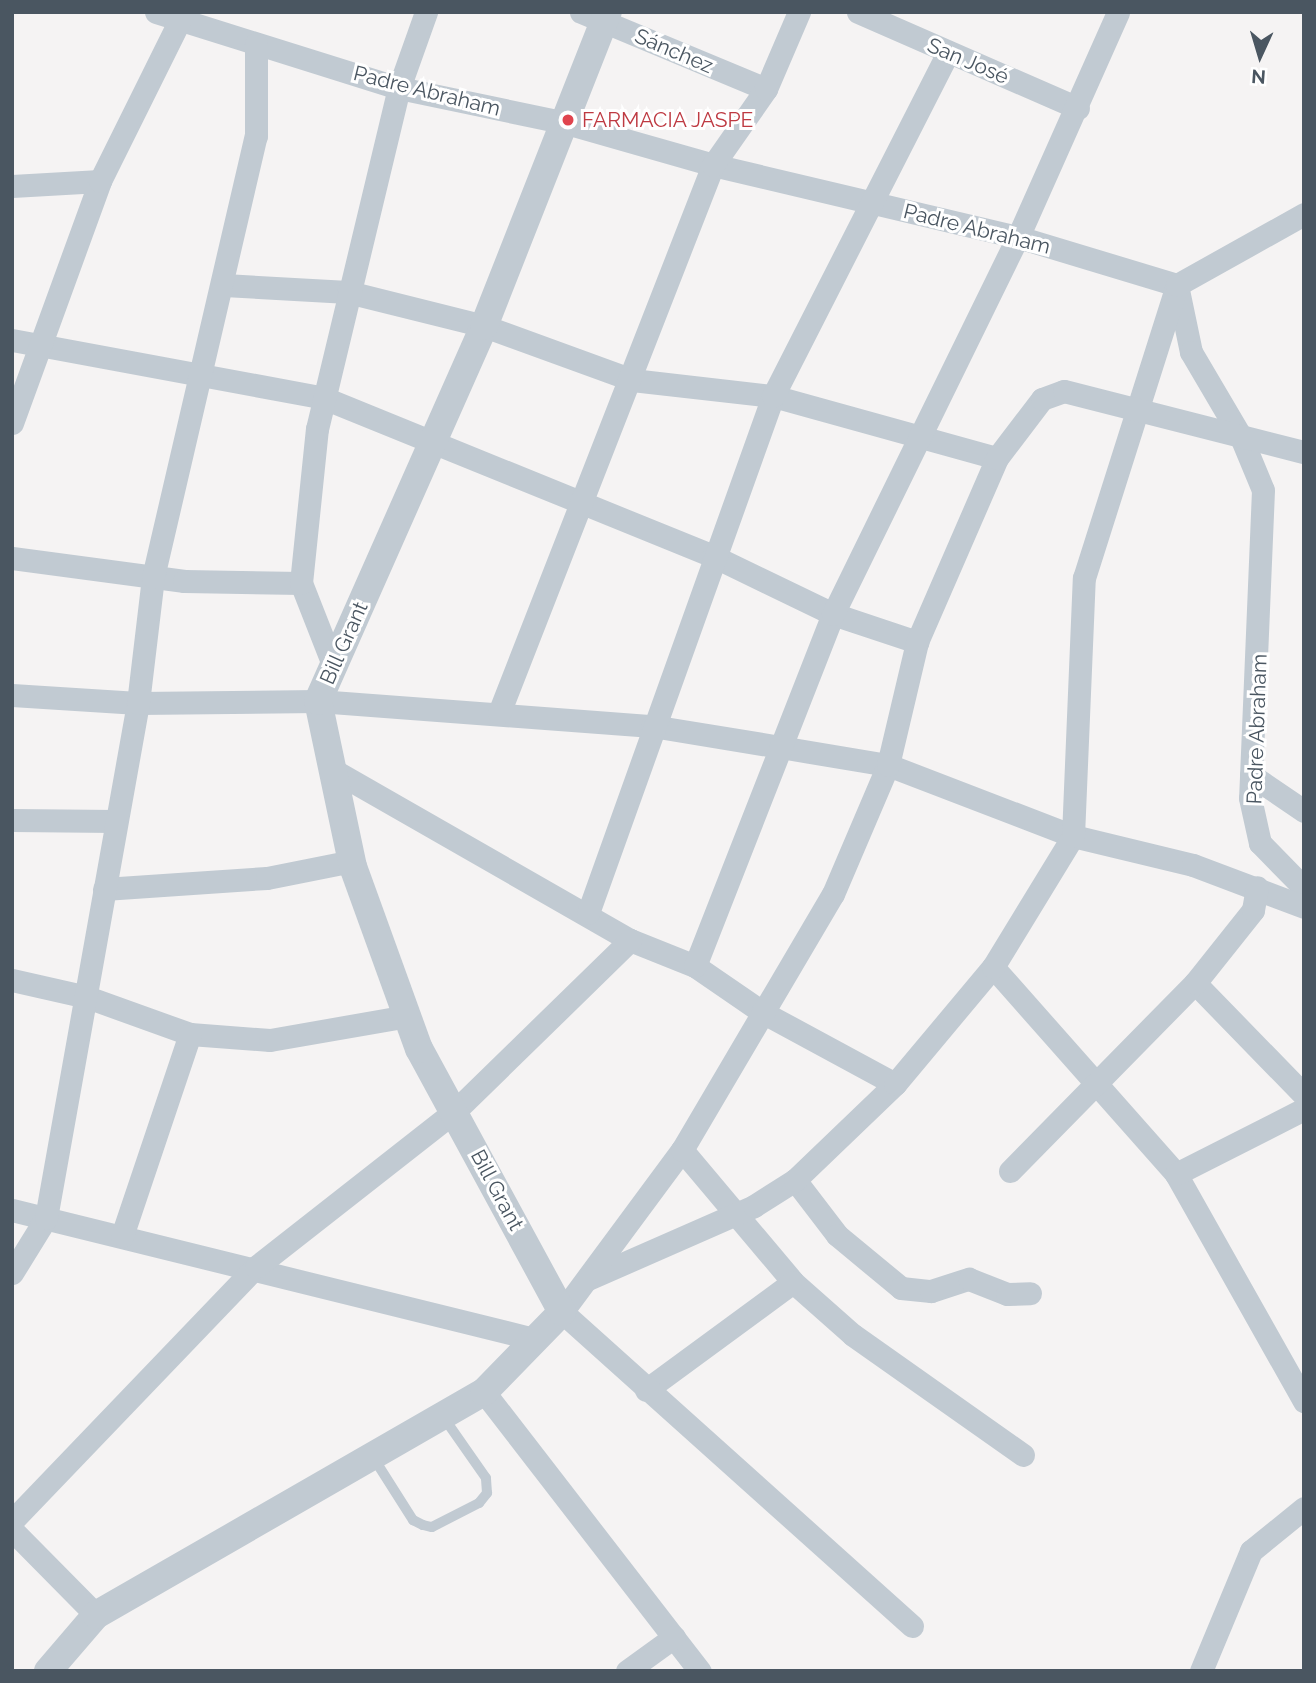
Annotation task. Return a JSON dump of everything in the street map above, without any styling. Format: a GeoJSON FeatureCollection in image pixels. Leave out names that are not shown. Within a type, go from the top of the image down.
{"type":"FeatureCollection","features":[{"type":"Feature","properties":{"kind":"street","name":"Padre Abraham"},"geometry":{"type":"LineString","coordinates":[[156,12],[182,17],[256,44],[399,88],[565,123],[713,165],[1017,237],[1177,285],[1191,352],[1241,437],[1263,490],[1251,775],[1260,843],[1304,888]]}},
{"type":"Feature","properties":{"kind":"street"},"geometry":{"type":"LineString","coordinates":[[334,667],[301,583],[324,398],[399,88],[426,12]]}},
{"type":"Feature","properties":{"kind":"street"},"geometry":{"type":"LineString","coordinates":[[499,713],[580,502],[632,380],[713,165],[766,89],[799,12]]}},
{"type":"Feature","properties":{"kind":"street","name":"San José"},"geometry":{"type":"LineString","coordinates":[[858,12],[1078,108]]}},
{"type":"Feature","properties":{"kind":"street"},"geometry":{"type":"LineString","coordinates":[[695,966],[786,748],[834,614],[917,433],[1017,237],[1078,108],[1118,12]]}},
{"type":"Feature","properties":{"kind":"street","name":"Sánchez"},"geometry":{"type":"LineString","coordinates":[[598,15],[766,89]]}},
{"type":"Feature","properties":{"kind":"street","name":"Bill Grant"},"geometry":{"type":"LineString","coordinates":[[562,1312],[407,1016],[352,861],[318,701],[484,326],[565,123],[598,15]]}},
{"type":"Feature","properties":{"kind":"street"},"geometry":{"type":"LineString","coordinates":[[12,423],[100,181],[182,17]]}},
{"type":"Feature","properties":{"kind":"street"},"geometry":{"type":"LineString","coordinates":[[12,1273],[46,1218],[138,703],[153,577],[204,375],[256,135],[256,44]]}},
{"type":"Feature","properties":{"kind":"street"},"geometry":{"type":"LineString","coordinates":[[588,913],[652,726],[773,396],[868,203],[948,52]]}},
{"type":"Feature","properties":{"kind":"street"},"geometry":{"type":"LineString","coordinates":[[12,186],[100,181]]}},
{"type":"Feature","properties":{"kind":"street"},"geometry":{"type":"LineString","coordinates":[[586,1280],[738,1213],[794,1180],[895,1084],[993,967],[1073,836],[1084,578],[1177,285],[1304,214]]}},
{"type":"Feature","properties":{"kind":"street"},"geometry":{"type":"LineString","coordinates":[[224,285],[348,292],[484,326],[632,380],[773,396],[917,433],[997,458]]}},
{"type":"Feature","properties":{"kind":"street"},"geometry":{"type":"LineString","coordinates":[[12,340],[324,398],[713,556],[834,614],[917,642]]}},
{"type":"Feature","properties":{"kind":"street"},"geometry":{"type":"LineString","coordinates":[[48,1671],[96,1615],[484,1392],[530,1338],[562,1312],[682,1150],[833,894],[888,765],[917,642],[997,458],[1050,393],[1304,452]]}},
{"type":"Feature","properties":{"kind":"street"},"geometry":{"type":"LineString","coordinates":[[12,558],[153,577],[301,583]]}},
{"type":"Feature","properties":{"kind":"street"},"geometry":{"type":"LineString","coordinates":[[12,695],[138,703],[318,701],[652,726],[888,765],[1073,836],[1257,887],[1304,907]]}},
{"type":"Feature","properties":{"kind":"street"},"geometry":{"type":"LineString","coordinates":[[333,770],[588,913],[630,940],[695,966],[762,1012],[895,1084]]}},
{"type":"Feature","properties":{"kind":"street"},"geometry":{"type":"LineString","coordinates":[[1251,775],[1304,811]]}},
{"type":"Feature","properties":{"kind":"street"},"geometry":{"type":"LineString","coordinates":[[12,820],[115,821]]}},
{"type":"Feature","properties":{"kind":"street"},"geometry":{"type":"LineString","coordinates":[[104,889],[267,878],[352,861]]}},
{"type":"Feature","properties":{"kind":"street"},"geometry":{"type":"LineString","coordinates":[[1010,1171],[1095,1079],[1195,983],[1253,910],[1257,887]]}},
{"type":"Feature","properties":{"kind":"street"},"geometry":{"type":"LineString","coordinates":[[12,1521],[256,1267],[455,1111],[630,940]]}},
{"type":"Feature","properties":{"kind":"street"},"geometry":{"type":"LineString","coordinates":[[993,967],[1095,1079],[1176,1174],[1304,1401]]}},
{"type":"Feature","properties":{"kind":"street"},"geometry":{"type":"LineString","coordinates":[[12,980],[87,998],[190,1034],[270,1040],[407,1016]]}},
{"type":"Feature","properties":{"kind":"street"},"geometry":{"type":"LineString","coordinates":[[1195,983],[1304,1095]]}},
{"type":"Feature","properties":{"kind":"street"},"geometry":{"type":"LineString","coordinates":[[122,1236],[190,1034]]}},
{"type":"Feature","properties":{"kind":"street"},"geometry":{"type":"LineString","coordinates":[[1176,1174],[1304,1109]]}},
{"type":"Feature","properties":{"kind":"street"},"geometry":{"type":"LineString","coordinates":[[682,1150],[738,1213],[793,1282],[853,1335],[1023,1455]]}},
{"type":"Feature","properties":{"kind":"street"},"geometry":{"type":"LineString","coordinates":[[794,1180],[837,1235],[901,1288],[930,1291],[969,1279],[1007,1294],[1030,1293]]}},
{"type":"Feature","properties":{"kind":"street"},"geometry":{"type":"LineString","coordinates":[[12,1210],[256,1267],[530,1338]]}},
{"type":"Feature","properties":{"kind":"street"},"geometry":{"type":"LineString","coordinates":[[646,1390],[793,1282]]}},
{"type":"Feature","properties":{"kind":"street"},"geometry":{"type":"LineString","coordinates":[[562,1312],[912,1626]]}},
{"type":"Feature","properties":{"kind":"street"},"geometry":{"type":"LineString","coordinates":[[484,1392],[700,1671]]}},
{"type":"Feature","properties":{"kind":"street"},"geometry":{"type":"LineString","coordinates":[[1201,1671],[1251,1552],[1304,1508]]}},
{"type":"Feature","properties":{"kind":"street"},"geometry":{"type":"LineString","coordinates":[[12,1530],[96,1615]]}},
{"type":"Feature","properties":{"kind":"street"},"geometry":{"type":"LineString","coordinates":[[626,1671],[674,1637]]}},
{"type":"Feature","properties":{"kind":"lane"},"geometry":{"type":"LineString","coordinates":[[373,1456],[413,1520],[423,1525],[432,1527],[479,1503],[487,1493],[486,1478],[443,1415]]}},
{"type":"Feature","properties":{"kind":"place","name":"FARMACIA JASPE"},"geometry":{"type":"Point","coordinates":[568,120]}}]}
